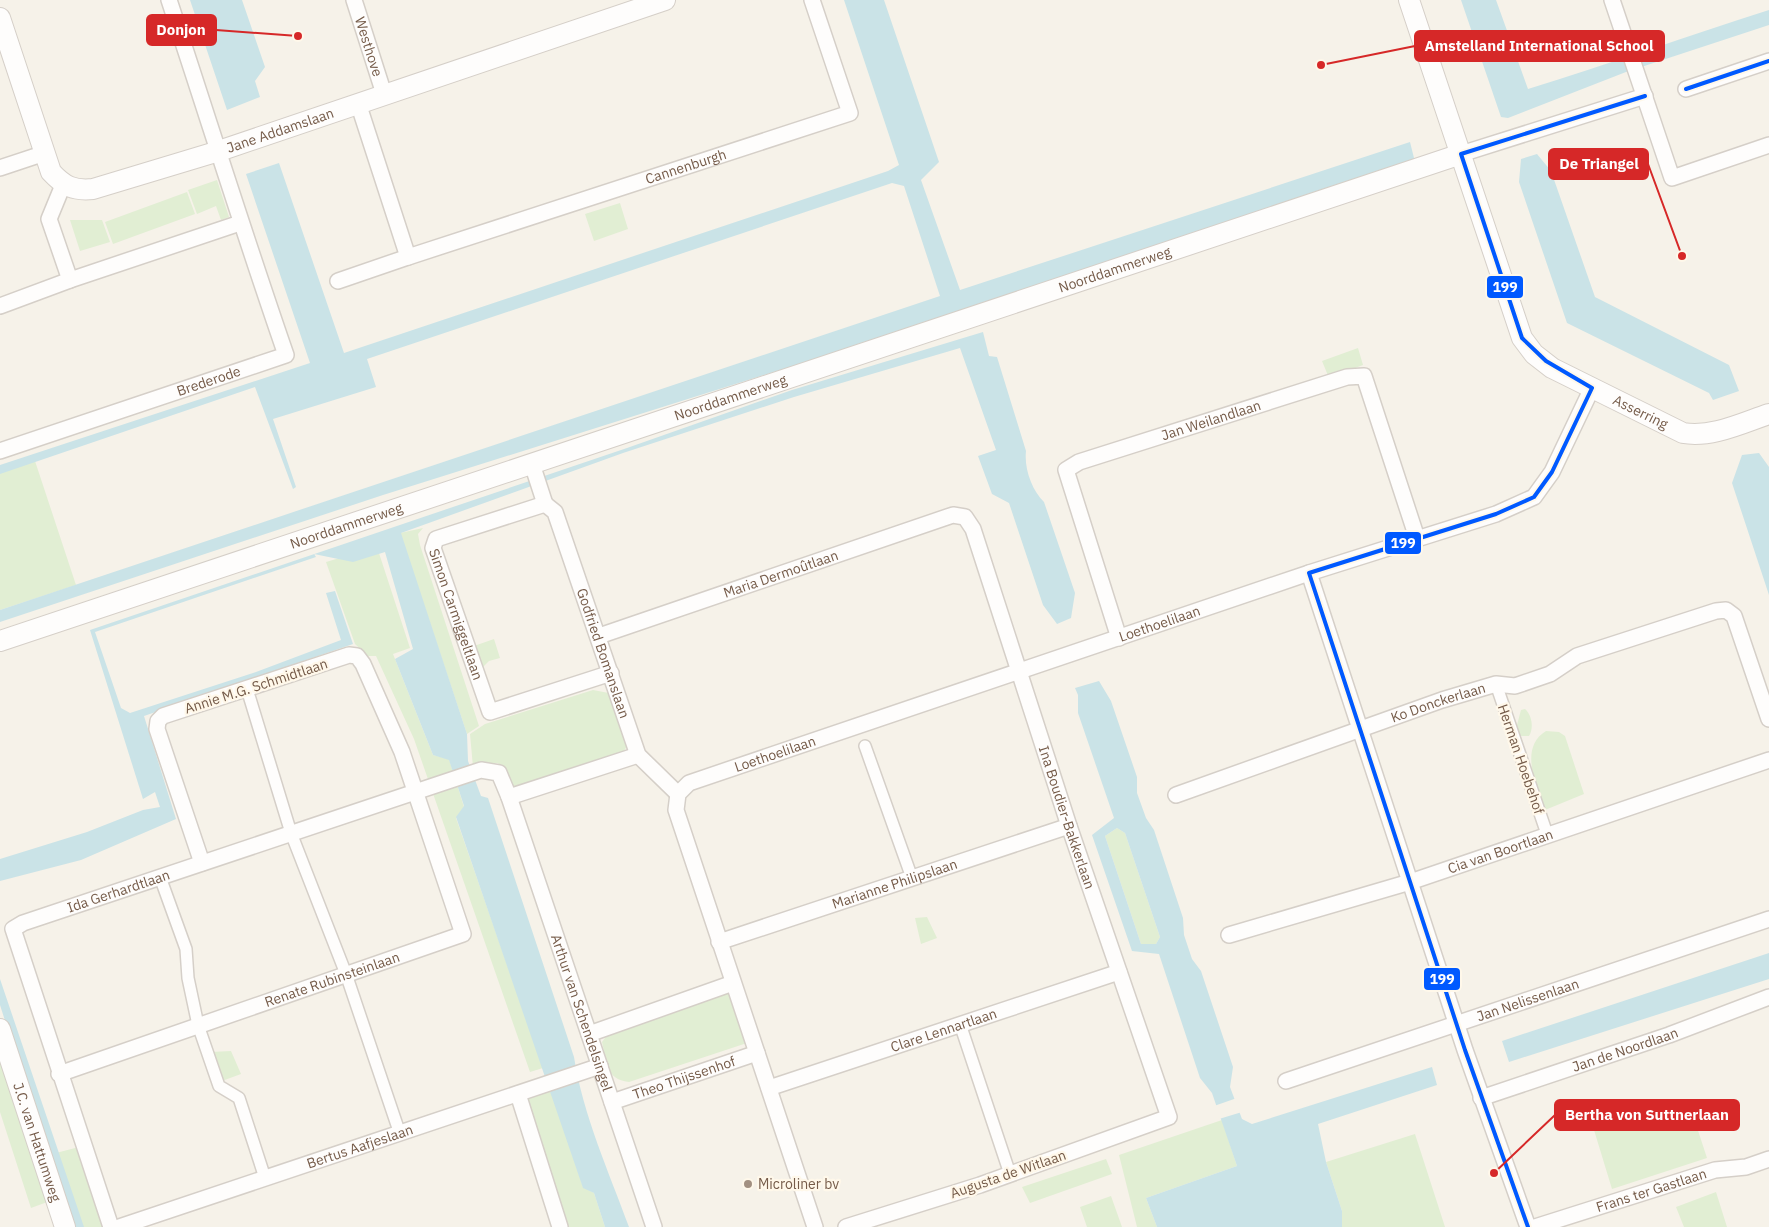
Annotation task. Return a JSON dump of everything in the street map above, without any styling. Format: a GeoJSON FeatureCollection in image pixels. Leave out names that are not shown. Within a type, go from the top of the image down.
{"type":"FeatureCollection","features":[{"type":"Feature","properties":{"kind":"street","name":"Brederode"},"geometry":{"type":"LineString","coordinates":[[0,451],[286,355],[240,224],[219,151],[169,0]]}},
{"type":"Feature","properties":{"kind":"street","name":"Westhove"},"geometry":{"type":"LineString","coordinates":[[354,0],[384,94]]}},
{"type":"Feature","properties":{"kind":"street","name":"Jane Addamslaan"},"geometry":{"type":"LineString","coordinates":[[63,185],[78,191],[92,189],[219,151],[665,0]]}},
{"type":"Feature","properties":{"kind":"street","name":"Cannenburgh"},"geometry":{"type":"LineString","coordinates":[[338,281],[850,113],[812,0]]}},
{"type":"Feature","properties":{"kind":"street","name":"Asserring"},"geometry":{"type":"LineString","coordinates":[[1409,0],[1522,338],[1534,354],[1552,368],[1683,433],[1696,435],[1709,433],[1769,414]]}},
{"type":"Feature","properties":{"kind":"street"},"geometry":{"type":"LineString","coordinates":[[1612,0],[1672,178],[1769,144]]}},
{"type":"Feature","properties":{"kind":"street"},"geometry":{"type":"LineString","coordinates":[[0,19],[51,172],[63,185],[49,219],[70,280]]}},
{"type":"Feature","properties":{"kind":"street"},"geometry":{"type":"LineString","coordinates":[[1686,89],[1769,61]]}},
{"type":"Feature","properties":{"kind":"street"},"geometry":{"type":"LineString","coordinates":[[1461,154],[1645,96]]}},
{"type":"Feature","properties":{"kind":"street"},"geometry":{"type":"LineString","coordinates":[[358,103],[408,257]]}},
{"type":"Feature","properties":{"kind":"street"},"geometry":{"type":"LineString","coordinates":[[0,168],[45,153]]}},
{"type":"Feature","properties":{"kind":"street","name":"Noorddammerweg"},"geometry":{"type":"LineString","coordinates":[[0,641],[534,470],[1461,154]]}},
{"type":"Feature","properties":{"kind":"street"},"geometry":{"type":"LineString","coordinates":[[0,306],[70,280],[240,224]]}},
{"type":"Feature","properties":{"kind":"street","name":"Jan Weilandlaan"},"geometry":{"type":"LineString","coordinates":[[1120,638],[1066,470],[1079,462],[1347,377],[1364,376],[1417,538]]}},
{"type":"Feature","properties":{"kind":"street","name":"Loethoelilaan"},"geometry":{"type":"LineString","coordinates":[[678,794],[689,783],[1309,573],[1496,514],[1534,497],[1552,472],[1592,388]]}},
{"type":"Feature","properties":{"kind":"street","name":"Godfried Bomanslaan"},"geometry":{"type":"LineString","coordinates":[[534,470],[543,498],[555,512],[638,755],[678,794]]}},
{"type":"Feature","properties":{"kind":"street","name":"Simon Carmiggeltlaan"},"geometry":{"type":"LineString","coordinates":[[543,498],[436,539],[433,548],[490,712],[611,673]]}},
{"type":"Feature","properties":{"kind":"street","name":"Maria Dermoûtlaan"},"geometry":{"type":"LineString","coordinates":[[598,636],[954,515],[965,517]]}},
{"type":"Feature","properties":{"kind":"street","name":"Ina Boudier-Bakkerlaan"},"geometry":{"type":"LineString","coordinates":[[965,517],[973,529],[1021,671],[1070,826],[1169,1117]]}},
{"type":"Feature","properties":{"kind":"street"},"geometry":{"type":"LineString","coordinates":[[1309,573],[1481,1098],[1528,1227]]}},
{"type":"Feature","properties":{"kind":"street","name":"Ko Donckerlaan"},"geometry":{"type":"LineString","coordinates":[[1176,795],[1442,700],[1496,684],[1515,686],[1550,674],[1577,656],[1716,611],[1726,610],[1734,616],[1769,718]]}},
{"type":"Feature","properties":{"kind":"street","name":"Annie M.G. Schmidtlaan"},"geometry":{"type":"LineString","coordinates":[[202,863],[158,729],[158,721],[163,716],[349,655],[357,656],[363,664],[402,752],[416,792]]}},
{"type":"Feature","properties":{"kind":"street","name":"Herman Hoebehof"},"geometry":{"type":"LineString","coordinates":[[1496,684],[1547,834]]}},
{"type":"Feature","properties":{"kind":"street"},"geometry":{"type":"LineString","coordinates":[[248,689],[291,833],[346,974],[400,1134]]}},
{"type":"Feature","properties":{"kind":"street"},"geometry":{"type":"LineString","coordinates":[[865,746],[912,878]]}},
{"type":"Feature","properties":{"kind":"street"},"geometry":{"type":"LineString","coordinates":[[509,797],[638,755]]}},
{"type":"Feature","properties":{"kind":"street","name":"Cia van Boortlaan"},"geometry":{"type":"LineString","coordinates":[[1229,934],[1410,882],[1596,817],[1634,807],[1769,760]]}},
{"type":"Feature","properties":{"kind":"street","name":"Ida Gerhardtlaan"},"geometry":{"type":"LineString","coordinates":[[111,1227],[12,929],[23,923],[481,770],[499,773],[509,797]]}},
{"type":"Feature","properties":{"kind":"street","name":"Renate Rubinsteinlaan"},"geometry":{"type":"LineString","coordinates":[[59,1074],[464,934],[416,792]]}},
{"type":"Feature","properties":{"kind":"street"},"geometry":{"type":"LineString","coordinates":[[678,794],[676,810],[815,1227]]}},
{"type":"Feature","properties":{"kind":"street","name":"Arthur van Schendelsingel"},"geometry":{"type":"LineString","coordinates":[[509,797],[654,1227]]}},
{"type":"Feature","properties":{"kind":"street","name":"Marianne Philipslaan"},"geometry":{"type":"LineString","coordinates":[[720,942],[1070,826]]}},
{"type":"Feature","properties":{"kind":"street"},"geometry":{"type":"LineString","coordinates":[[160,877],[186,948],[188,978],[198,1025],[218,1086],[239,1098],[265,1178]]}},
{"type":"Feature","properties":{"kind":"street","name":"Jan Nelissenlaan"},"geometry":{"type":"LineString","coordinates":[[1286,1081],[1769,919]]}},
{"type":"Feature","properties":{"kind":"street","name":"Clare Lennartlaan"},"geometry":{"type":"LineString","coordinates":[[769,1088],[1119,972]]}},
{"type":"Feature","properties":{"kind":"street"},"geometry":{"type":"LineString","coordinates":[[589,1034],[733,982]]}},
{"type":"Feature","properties":{"kind":"street","name":"Jan de Noordlaan"},"geometry":{"type":"LineString","coordinates":[[1481,1098],[1669,1035],[1769,997]]}},
{"type":"Feature","properties":{"kind":"street"},"geometry":{"type":"LineString","coordinates":[[960,1024],[1010,1174]]}},
{"type":"Feature","properties":{"kind":"street","name":"J.C. van Hattumweg"},"geometry":{"type":"LineString","coordinates":[[0,1029],[65,1227]]}},
{"type":"Feature","properties":{"kind":"street","name":"Theo Thijssenhof"},"geometry":{"type":"LineString","coordinates":[[612,1102],[757,1053]]}},
{"type":"Feature","properties":{"kind":"street","name":"Bertus Aafjeslaan"},"geometry":{"type":"LineString","coordinates":[[119,1227],[600,1066]]}},
{"type":"Feature","properties":{"kind":"street"},"geometry":{"type":"LineString","coordinates":[[518,1094],[559,1227]]}},
{"type":"Feature","properties":{"kind":"street","name":"Augusta de Witlaan"},"geometry":{"type":"LineString","coordinates":[[846,1227],[1010,1174],[1169,1117]]}},
{"type":"Feature","properties":{"kind":"street","name":"Frans ter Gastlaan"},"geometry":{"type":"LineString","coordinates":[[1535,1227],[1715,1170],[1746,1168],[1769,1159]]}},
{"type":"Feature","properties":{"kind":"green space"},"geometry":{"type":"Polygon","coordinates":[[[217,180],[229,217],[221,220],[216,206],[197,214],[188,190],[217,180]]]}},
{"type":"Feature","properties":{"kind":"green space"},"geometry":{"type":"Polygon","coordinates":[[[187,192],[195,214],[113,244],[105,222],[187,192]]]}},
{"type":"Feature","properties":{"kind":"green space"},"geometry":{"type":"Polygon","coordinates":[[[620,203],[628,229],[594,241],[585,214],[620,203]]]}},
{"type":"Feature","properties":{"kind":"green space"},"geometry":{"type":"Polygon","coordinates":[[[70,220],[102,220],[110,242],[80,251],[70,220]]]}},
{"type":"Feature","properties":{"kind":"green space"},"geometry":{"type":"Polygon","coordinates":[[[1358,348],[1363,365],[1329,378],[1322,361],[1358,348]]]}},
{"type":"Feature","properties":{"kind":"green space"},"geometry":{"type":"Polygon","coordinates":[[[34,458],[76,585],[0,610],[0,469],[34,458]]]}},
{"type":"Feature","properties":{"kind":"green space"},"geometry":{"type":"Polygon","coordinates":[[[423,528],[418,534],[420,545],[479,726],[467,734],[400,533],[423,528]]]}},
{"type":"Feature","properties":{"kind":"green space"},"geometry":{"type":"Polygon","coordinates":[[[377,547],[410,648],[393,654],[433,755],[449,759],[464,807],[456,818],[543,1068],[530,1072],[414,739],[376,656],[368,656],[355,644],[326,562],[377,547]]]}},
{"type":"Feature","properties":{"kind":"green space"},"geometry":{"type":"Polygon","coordinates":[[[494,639],[500,658],[489,661],[481,669],[474,646],[494,639]]]}},
{"type":"Feature","properties":{"kind":"green space"},"geometry":{"type":"Polygon","coordinates":[[[593,690],[614,694],[629,743],[622,754],[514,789],[498,763],[473,767],[470,734],[485,724],[593,690]]]}},
{"type":"Feature","properties":{"kind":"green space"},"geometry":{"type":"Polygon","coordinates":[[[1525,709],[1531,718],[1532,726],[1529,736],[1520,736],[1517,725],[1521,710],[1525,709]]]}},
{"type":"Feature","properties":{"kind":"green space"},"geometry":{"type":"Polygon","coordinates":[[[1546,731],[1559,732],[1565,736],[1584,794],[1545,810],[1534,779],[1531,757],[1533,747],[1538,738],[1546,731]]]}},
{"type":"Feature","properties":{"kind":"green space"},"geometry":{"type":"Polygon","coordinates":[[[1117,828],[1125,833],[1160,937],[1156,944],[1141,944],[1105,836],[1117,828]]]}},
{"type":"Feature","properties":{"kind":"green space"},"geometry":{"type":"Polygon","coordinates":[[[927,917],[937,938],[921,944],[915,918],[927,917]]]}},
{"type":"Feature","properties":{"kind":"green space"},"geometry":{"type":"Polygon","coordinates":[[[729,992],[747,1043],[629,1082],[615,1077],[611,1073],[606,1063],[602,1042],[608,1034],[729,992]]]}},
{"type":"Feature","properties":{"kind":"green space"},"geometry":{"type":"Polygon","coordinates":[[[0,1048],[50,1201],[31,1208],[0,1112],[0,1048]]]}},
{"type":"Feature","properties":{"kind":"green space"},"geometry":{"type":"Polygon","coordinates":[[[231,1051],[241,1074],[222,1081],[211,1052],[231,1051]]]}},
{"type":"Feature","properties":{"kind":"green space"},"geometry":{"type":"Polygon","coordinates":[[[551,1089],[583,1187],[594,1193],[605,1227],[567,1227],[524,1110],[529,1096],[551,1089]]]}},
{"type":"Feature","properties":{"kind":"green space"},"geometry":{"type":"Polygon","coordinates":[[[1688,1100],[1707,1158],[1612,1189],[1594,1130],[1688,1100]]]}},
{"type":"Feature","properties":{"kind":"green space"},"geometry":{"type":"Polygon","coordinates":[[[1222,1120],[1237,1166],[1146,1198],[1157,1227],[1137,1227],[1119,1155],[1222,1120]]]}},
{"type":"Feature","properties":{"kind":"green space"},"geometry":{"type":"Polygon","coordinates":[[[1415,1134],[1445,1227],[1342,1227],[1342,1211],[1326,1162],[1415,1134]]]}},
{"type":"Feature","properties":{"kind":"green space"},"geometry":{"type":"Polygon","coordinates":[[[79,1147],[107,1227],[80,1227],[56,1153],[79,1147]]]}},
{"type":"Feature","properties":{"kind":"green space"},"geometry":{"type":"Polygon","coordinates":[[[1106,1159],[1112,1174],[1030,1203],[1022,1187],[1106,1159]]]}},
{"type":"Feature","properties":{"kind":"green space"},"geometry":{"type":"Polygon","coordinates":[[[1716,1192],[1727,1227],[1684,1227],[1676,1207],[1716,1192]]]}},
{"type":"Feature","properties":{"kind":"green space"},"geometry":{"type":"Polygon","coordinates":[[[1111,1196],[1122,1227],[1087,1227],[1080,1207],[1111,1196]]]}},
{"type":"Feature","properties":{"kind":"water"},"geometry":{"type":"Polygon","coordinates":[[[190,0],[242,0],[265,67],[255,81],[260,97],[227,110],[190,0]]]}},
{"type":"Feature","properties":{"kind":"water"},"geometry":{"type":"Polygon","coordinates":[[[844,0],[884,0],[939,162],[921,180],[960,290],[1410,142],[1415,162],[1034,290],[383,495],[0,622],[0,610],[940,296],[904,186],[892,183],[367,359],[376,387],[273,419],[296,487],[293,489],[255,387],[0,474],[0,465],[310,363],[246,174],[279,163],[344,353],[888,171],[899,165],[844,0]]]}},
{"type":"Feature","properties":{"kind":"water"},"geometry":{"type":"Polygon","coordinates":[[[1461,0],[1496,0],[1528,89],[1769,10],[1769,25],[1626,72],[1508,118],[1501,117],[1461,0]]]}},
{"type":"Feature","properties":{"kind":"water"},"geometry":{"type":"Polygon","coordinates":[[[1537,154],[1551,171],[1595,297],[1729,365],[1739,391],[1713,400],[1709,393],[1567,323],[1519,182],[1521,159],[1537,154]]]}},
{"type":"Feature","properties":{"kind":"water"},"geometry":{"type":"Polygon","coordinates":[[[983,332],[989,356],[997,357],[1026,451],[1026,465],[1030,479],[1036,492],[1044,502],[1075,593],[1071,618],[1057,624],[1043,605],[1009,503],[992,494],[978,456],[996,450],[960,348],[794,397],[623,453],[401,533],[467,734],[468,761],[481,796],[488,798],[574,1057],[590,1122],[629,1227],[605,1227],[594,1193],[583,1188],[456,817],[464,806],[449,760],[433,755],[395,659],[413,649],[385,552],[353,562],[314,554],[792,390],[983,332]]]}},
{"type":"Feature","properties":{"kind":"water"},"geometry":{"type":"Polygon","coordinates":[[[1759,453],[1769,467],[1769,595],[1732,483],[1742,455],[1759,453]]]}},
{"type":"Feature","properties":{"kind":"water"},"geometry":{"type":"Polygon","coordinates":[[[314,554],[316,557],[95,632],[121,708],[130,713],[253,673],[341,640],[326,593],[335,591],[353,644],[144,716],[176,819],[81,860],[0,881],[0,859],[87,832],[143,810],[160,807],[155,792],[143,799],[90,630],[314,554]]]}},
{"type":"Feature","properties":{"kind":"water"},"geometry":{"type":"Polygon","coordinates":[[[1099,681],[1111,701],[1137,777],[1137,793],[1146,818],[1154,830],[1183,918],[1184,935],[1192,959],[1201,971],[1233,1067],[1230,1087],[1242,1119],[1252,1124],[1432,1067],[1437,1085],[1318,1124],[1326,1162],[1342,1211],[1342,1227],[1157,1227],[1146,1198],[1237,1166],[1212,1093],[1200,1078],[1159,954],[1132,951],[1092,835],[1114,818],[1078,713],[1078,695],[1075,688],[1099,681]],[[1117,828],[1105,836],[1141,944],[1156,944],[1160,937],[1125,833],[1117,828]]]}},
{"type":"Feature","properties":{"kind":"water"},"geometry":{"type":"Polygon","coordinates":[[[1769,953],[1769,979],[1509,1062],[1502,1041],[1769,953]]]}},
{"type":"Feature","properties":{"kind":"water"},"geometry":{"type":"Polygon","coordinates":[[[0,979],[84,1227],[71,1227],[0,1005],[0,979]]]}},
{"type":"Feature","properties":{"kind":"pier"},"geometry":{"type":"Polygon","coordinates":[[[1237,1098],[1242,1112],[1219,1119],[1214,1106],[1237,1098]]]}},
{"type":"Feature","properties":{"kind":"transit line","name":"199"},"geometry":{"type":"LineString","coordinates":[[1686,89],[1769,61]]}},
{"type":"Feature","properties":{"kind":"transit line","name":"199"},"geometry":{"type":"LineString","coordinates":[[1461,154],[1645,96]]}},
{"type":"Feature","properties":{"kind":"transit line","name":"199"},"geometry":{"type":"LineString","coordinates":[[1461,154],[1522,338],[1546,361],[1592,388]]}},
{"type":"Feature","properties":{"kind":"transit line","name":"199"},"geometry":{"type":"LineString","coordinates":[[1528,1227],[1465,1050],[1309,573],[1496,514],[1534,497],[1552,472],[1592,388]]}},
{"type":"Feature","properties":{"kind":"place","name":"Donjon"},"geometry":{"type":"Point","coordinates":[298,36]}},
{"type":"Feature","properties":{"kind":"place","name":"Amstelland International School"},"geometry":{"type":"Point","coordinates":[1321,65]}},
{"type":"Feature","properties":{"kind":"place","name":"De Triangel"},"geometry":{"type":"Point","coordinates":[1682,256]}},
{"type":"Feature","properties":{"kind":"place","name":"Bertha von Suttnerlaan"},"geometry":{"type":"Point","coordinates":[1494,1173]}},
{"type":"Feature","properties":{"kind":"place","name":"Microliner bv"},"geometry":{"type":"Point","coordinates":[748,1184]}}]}
